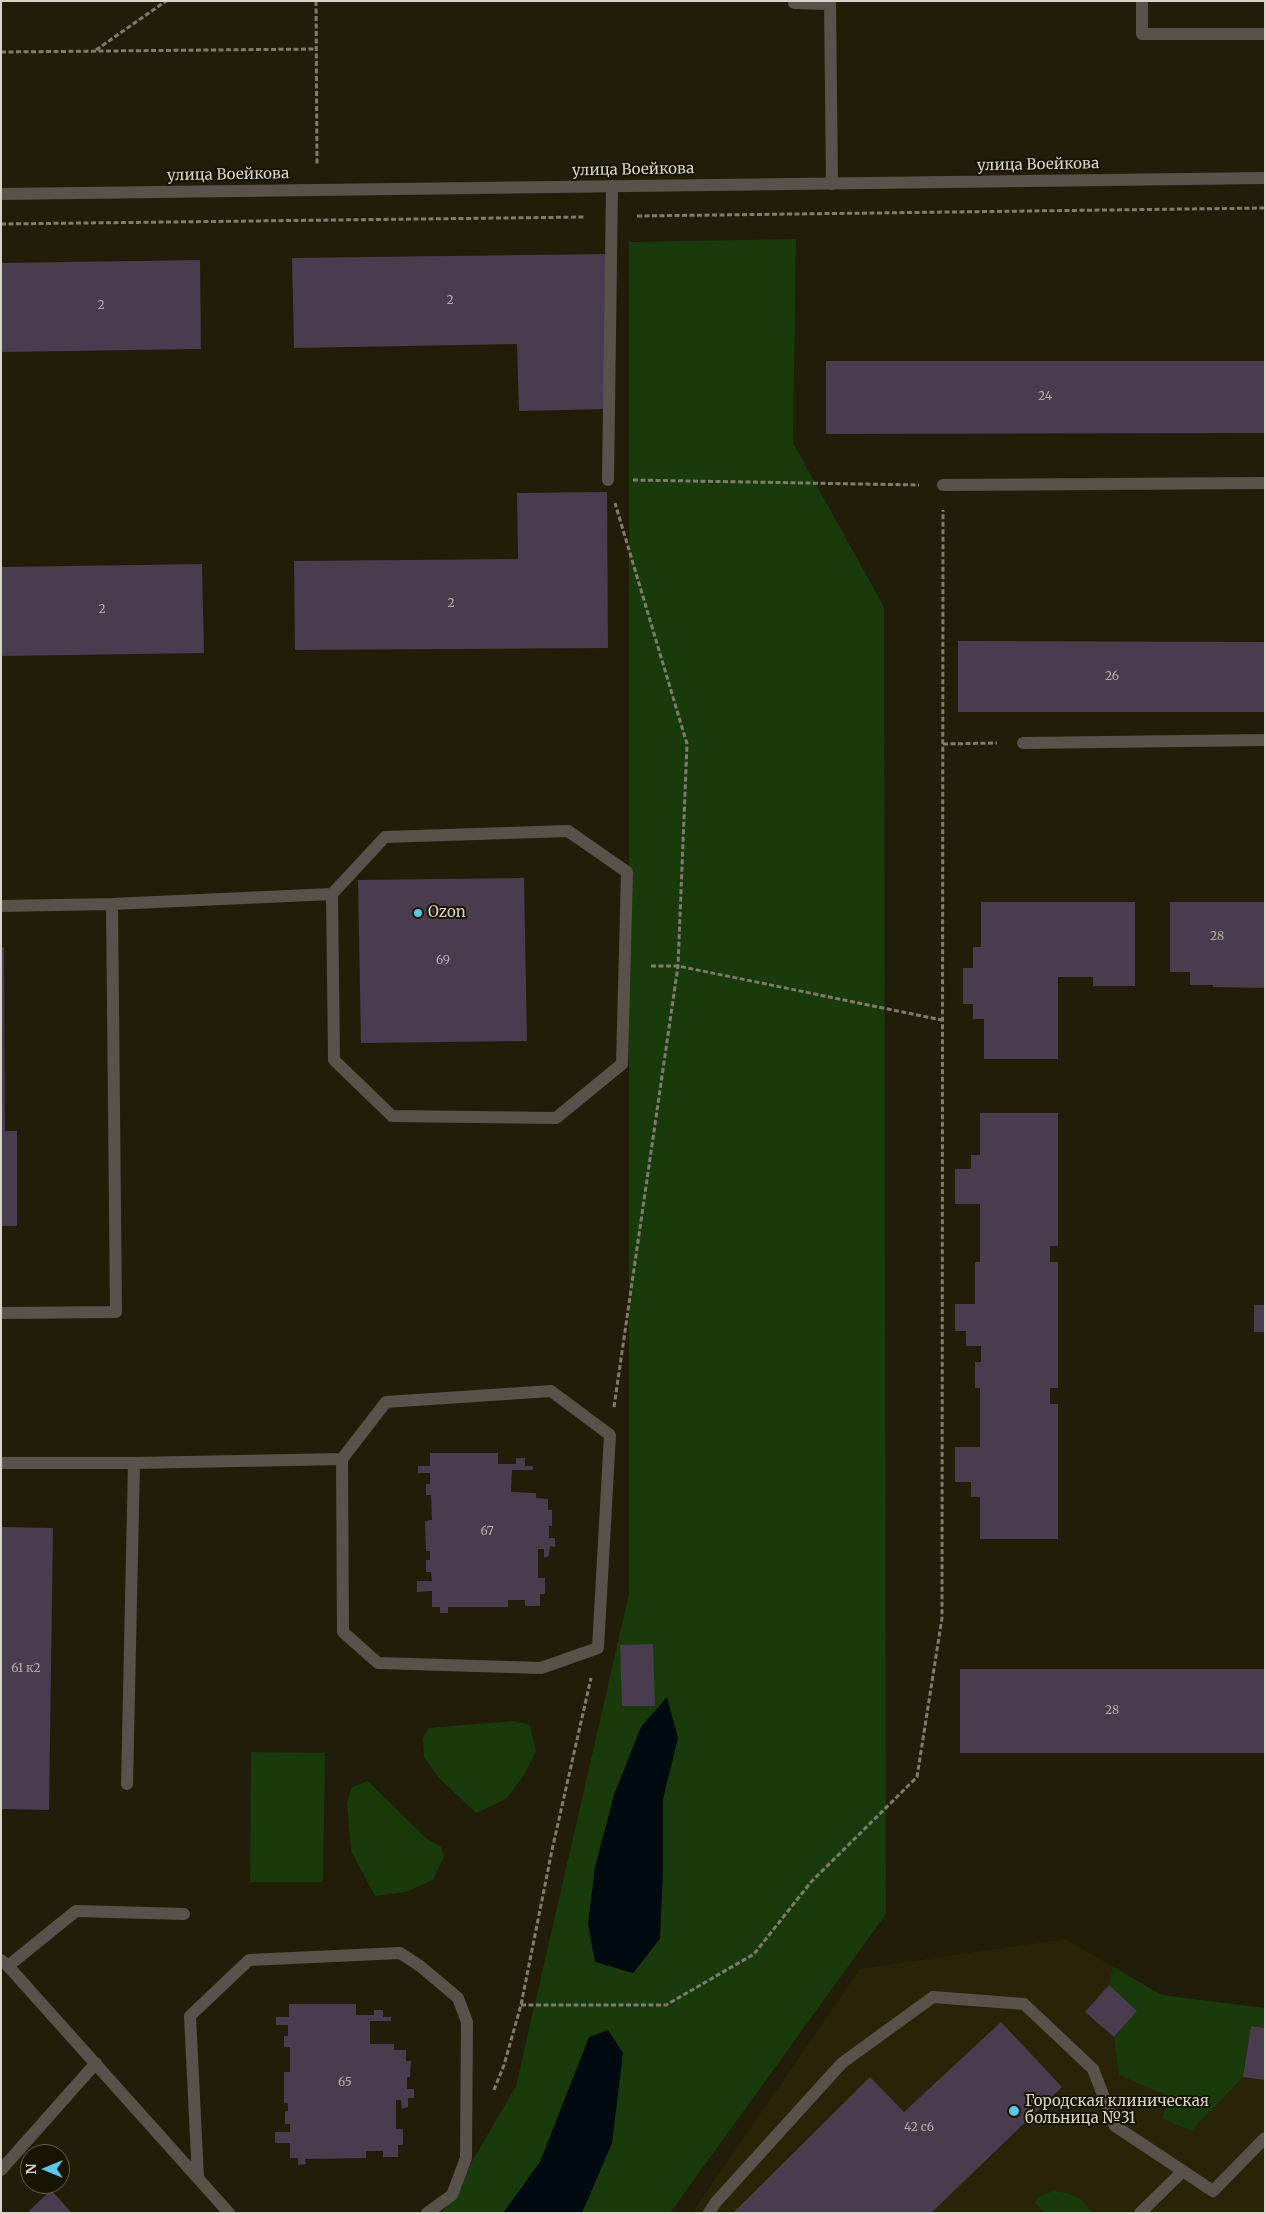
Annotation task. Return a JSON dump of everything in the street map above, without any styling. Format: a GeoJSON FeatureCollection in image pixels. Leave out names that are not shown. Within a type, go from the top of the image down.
{"type":"FeatureCollection","features":[{"type":"Feature","properties":{"kind":"street"},"geometry":{"type":"LineString","coordinates":[[1142,1],[1142,34],[1265,34]]}},
{"type":"Feature","properties":{"kind":"street"},"geometry":{"type":"LineString","coordinates":[[794,3],[829,2],[832,184]]}},
{"type":"Feature","properties":{"kind":"street","name":"улица Воейкова"},"geometry":{"type":"LineString","coordinates":[[1,194],[1265,178]]}},
{"type":"Feature","properties":{"kind":"street"},"geometry":{"type":"LineString","coordinates":[[608,480],[612,186]]}},
{"type":"Feature","properties":{"kind":"street"},"geometry":{"type":"LineString","coordinates":[[943,485],[1265,483]]}},
{"type":"Feature","properties":{"kind":"street"},"geometry":{"type":"LineString","coordinates":[[1023,743],[1265,740]]}},
{"type":"Feature","properties":{"kind":"street"},"geometry":{"type":"LineString","coordinates":[[1,906],[112,904],[332,894],[385,838],[568,831],[627,872],[622,1064],[556,1118],[392,1116],[334,1060],[332,894]]}},
{"type":"Feature","properties":{"kind":"street"},"geometry":{"type":"LineString","coordinates":[[1,1313],[116,1312],[112,904]]}},
{"type":"Feature","properties":{"kind":"street"},"geometry":{"type":"LineString","coordinates":[[551,1391],[610,1435],[598,1648],[541,1668],[378,1663],[343,1632],[342,1459],[386,1402],[551,1391]]}},
{"type":"Feature","properties":{"kind":"street"},"geometry":{"type":"LineString","coordinates":[[1,1463],[134,1463],[342,1459]]}},
{"type":"Feature","properties":{"kind":"street"},"geometry":{"type":"LineString","coordinates":[[127,1784],[134,1463]]}},
{"type":"Feature","properties":{"kind":"street"},"geometry":{"type":"LineString","coordinates":[[184,1914],[76,1911],[5,1963],[229,2213]]}},
{"type":"Feature","properties":{"kind":"street"},"geometry":{"type":"LineString","coordinates":[[198,2178],[190,2016],[249,1960],[400,1954],[420,1966],[458,1998],[467,2022],[466,2158],[452,2195],[427,2213]]}},
{"type":"Feature","properties":{"kind":"street"},"geometry":{"type":"LineString","coordinates":[[709,2213],[716,2202],[842,2064],[933,1997],[1024,2004],[1093,2069],[1115,2126],[1214,2191],[1265,2138]]}},
{"type":"Feature","properties":{"kind":"street"},"geometry":{"type":"LineString","coordinates":[[1,2170],[96,2063]]}},
{"type":"Feature","properties":{"kind":"street"},"geometry":{"type":"LineString","coordinates":[[1140,2213],[1183,2171]]}},
{"type":"Feature","properties":{"kind":"path"},"geometry":{"type":"LineString","coordinates":[[96,51],[166,1]]}},
{"type":"Feature","properties":{"kind":"path"},"geometry":{"type":"LineString","coordinates":[[316,1],[317,170]]}},
{"type":"Feature","properties":{"kind":"path"},"geometry":{"type":"LineString","coordinates":[[1,52],[317,49]]}},
{"type":"Feature","properties":{"kind":"path"},"geometry":{"type":"LineString","coordinates":[[520,2005],[666,2005],[738,1964],[754,1954],[811,1882],[917,1776],[942,1618],[943,485],[608,480],[687,744],[678,966],[610,1435]]}},
{"type":"Feature","properties":{"kind":"path"},"geometry":{"type":"LineString","coordinates":[[943,744],[1023,743]]}},
{"type":"Feature","properties":{"kind":"path"},"geometry":{"type":"LineString","coordinates":[[625,966],[678,966],[942,1020]]}},
{"type":"Feature","properties":{"kind":"path"},"geometry":{"type":"LineString","coordinates":[[490,2099],[504,2065],[520,2005],[552,1850],[598,1648]]}},
{"type":"Feature","properties":{"kind":"shaded area"},"geometry":{"type":"Polygon","coordinates":[[[667,1697],[678,1738],[663,1799],[663,1871],[660,1939],[633,1973],[595,1962],[588,1924],[595,1867],[614,1795],[641,1727],[667,1697]]]}},
{"type":"Feature","properties":{"kind":"shaded area","name":"Городская клиническая больница №31"},"geometry":{"type":"Polygon","coordinates":[[[1065,1939],[1162,1995],[1265,2008],[1265,2213],[692,2213],[860,1969],[1065,1939]]]}},
{"type":"Feature","properties":{"kind":"shaded area"},"geometry":{"type":"Polygon","coordinates":[[[608,2030],[623,2053],[612,2143],[582,2213],[503,2213],[540,2162],[589,2037],[608,2030]]]}},
{"type":"Feature","properties":{"kind":"green space"},"geometry":{"type":"Polygon","coordinates":[[[796,239],[793,443],[884,607],[886,1914],[670,2213],[442,2213],[516,2086],[629,1594],[629,242],[796,239]]]}},
{"type":"Feature","properties":{"kind":"green space"},"geometry":{"type":"Polygon","coordinates":[[[514,1721],[530,1725],[536,1751],[524,1775],[506,1799],[476,1813],[438,1777],[424,1757],[423,1738],[429,1728],[514,1721]]]}},
{"type":"Feature","properties":{"kind":"green space"},"geometry":{"type":"Polygon","coordinates":[[[251,1752],[325,1753],[323,1882],[250,1882],[251,1752]]]}},
{"type":"Feature","properties":{"kind":"green space"},"geometry":{"type":"Polygon","coordinates":[[[368,1781],[426,1838],[441,1847],[444,1857],[433,1880],[406,1892],[375,1896],[351,1851],[347,1803],[352,1787],[368,1781]]]}},
{"type":"Feature","properties":{"kind":"green space"},"geometry":{"type":"Polygon","coordinates":[[[1113,1967],[1162,1995],[1265,2008],[1265,2028],[1251,2026],[1243,2077],[1191,2131],[1162,2118],[1171,2097],[1119,2075],[1114,2037],[1137,2011],[1109,1985],[1113,1967]]]}},
{"type":"Feature","properties":{"kind":"green space"},"geometry":{"type":"Polygon","coordinates":[[[1053,2191],[1067,2193],[1079,2198],[1093,2213],[1045,2213],[1034,2202],[1040,2196],[1053,2191]]]}},
{"type":"Feature","properties":{"kind":"building"},"geometry":{"type":"Polygon","coordinates":[[[606,254],[608,409],[519,411],[517,344],[294,348],[292,258],[606,254]]]}},
{"type":"Feature","properties":{"kind":"building"},"geometry":{"type":"Polygon","coordinates":[[[200,260],[201,349],[1,352],[1,263],[200,260]]]}},
{"type":"Feature","properties":{"kind":"building"},"geometry":{"type":"Polygon","coordinates":[[[826,361],[1265,361],[1265,433],[826,434],[826,361]]]}},
{"type":"Feature","properties":{"kind":"building"},"geometry":{"type":"Polygon","coordinates":[[[607,492],[608,648],[295,650],[294,561],[518,559],[517,493],[607,492]]]}},
{"type":"Feature","properties":{"kind":"building"},"geometry":{"type":"Polygon","coordinates":[[[202,564],[204,653],[1,656],[1,567],[202,564]]]}},
{"type":"Feature","properties":{"kind":"building"},"geometry":{"type":"Polygon","coordinates":[[[958,641],[1265,642],[1265,712],[958,712],[958,641]]]}},
{"type":"Feature","properties":{"kind":"building"},"geometry":{"type":"Polygon","coordinates":[[[524,878],[527,1041],[361,1043],[358,880],[524,878]]]}},
{"type":"Feature","properties":{"kind":"building"},"geometry":{"type":"Polygon","coordinates":[[[981,902],[1135,902],[1135,986],[1093,986],[1093,977],[1058,977],[1058,1059],[984,1059],[984,1019],[973,1019],[973,1004],[963,1004],[963,968],[973,968],[973,947],[981,947],[981,902]]]}},
{"type":"Feature","properties":{"kind":"building"},"geometry":{"type":"Polygon","coordinates":[[[1170,902],[1265,902],[1265,988],[1190,985],[1190,972],[1170,972],[1170,902]]]}},
{"type":"Feature","properties":{"kind":"building"},"geometry":{"type":"Polygon","coordinates":[[[4,947],[5,1131],[17,1131],[17,1226],[1,1226],[1,948],[4,947]]]}},
{"type":"Feature","properties":{"kind":"building"},"geometry":{"type":"Polygon","coordinates":[[[980,1113],[1058,1113],[1058,1246],[1050,1246],[1050,1262],[1058,1262],[1058,1388],[1050,1388],[1050,1404],[1058,1404],[1058,1539],[980,1539],[980,1497],[971,1497],[971,1482],[955,1482],[955,1447],[980,1447],[980,1388],[975,1388],[975,1362],[981,1362],[981,1346],[966,1346],[966,1331],[955,1331],[955,1304],[975,1304],[975,1262],[980,1262],[980,1204],[955,1204],[955,1169],[971,1169],[971,1155],[980,1155],[980,1113]]]}},
{"type":"Feature","properties":{"kind":"building"},"geometry":{"type":"Polygon","coordinates":[[[1254,1305],[1265,1305],[1265,1332],[1254,1332],[1254,1305]]]}},
{"type":"Feature","properties":{"kind":"building"},"geometry":{"type":"Polygon","coordinates":[[[430,1453],[498,1453],[498,1464],[516,1464],[516,1458],[525,1458],[525,1466],[533,1466],[533,1470],[512,1470],[511,1492],[536,1493],[536,1498],[548,1499],[548,1510],[552,1510],[552,1526],[549,1526],[549,1538],[555,1538],[555,1547],[550,1546],[549,1556],[544,1558],[544,1549],[538,1549],[538,1578],[545,1578],[545,1594],[540,1594],[540,1606],[525,1606],[525,1600],[508,1600],[508,1607],[448,1607],[448,1613],[440,1613],[440,1607],[432,1607],[432,1591],[417,1592],[417,1581],[432,1581],[431,1572],[426,1572],[426,1560],[430,1560],[430,1551],[426,1551],[425,1521],[432,1520],[431,1495],[426,1495],[426,1484],[430,1484],[430,1473],[418,1473],[418,1466],[430,1466],[430,1453]]]}},
{"type":"Feature","properties":{"kind":"building"},"geometry":{"type":"Polygon","coordinates":[[[1,1527],[53,1528],[49,1810],[1,1809],[1,1527]]]}},
{"type":"Feature","properties":{"kind":"building"},"geometry":{"type":"Polygon","coordinates":[[[653,1644],[655,1706],[622,1706],[620,1645],[653,1644]]]}},
{"type":"Feature","properties":{"kind":"building"},"geometry":{"type":"Polygon","coordinates":[[[960,1669],[1265,1669],[1265,1753],[960,1753],[960,1669]]]}},
{"type":"Feature","properties":{"kind":"building"},"geometry":{"type":"Polygon","coordinates":[[[1109,1985],[1137,2011],[1114,2037],[1085,2012],[1109,1985]]]}},
{"type":"Feature","properties":{"kind":"building"},"geometry":{"type":"Polygon","coordinates":[[[289,2004],[356,2004],[356,2015],[374,2015],[374,2010],[383,2010],[383,2017],[391,2017],[391,2021],[370,2021],[370,2044],[394,2044],[394,2050],[406,2050],[406,2061],[411,2061],[410,2077],[407,2077],[407,2089],[414,2089],[414,2098],[408,2098],[408,2107],[402,2109],[401,2100],[396,2100],[396,2129],[403,2129],[403,2145],[398,2145],[398,2157],[383,2157],[383,2151],[366,2151],[366,2158],[305,2159],[306,2164],[298,2165],[298,2158],[290,2158],[290,2143],[275,2143],[275,2132],[290,2132],[290,2124],[285,2124],[285,2111],[288,2111],[288,2103],[284,2103],[284,2072],[290,2072],[290,2047],[284,2047],[284,2036],[288,2036],[288,2025],[276,2025],[276,2017],[289,2017],[289,2004]]]}},
{"type":"Feature","properties":{"kind":"building"},"geometry":{"type":"Polygon","coordinates":[[[1001,2022],[1062,2087],[931,2213],[733,2213],[870,2077],[904,2112],[1001,2022]]]}},
{"type":"Feature","properties":{"kind":"building"},"geometry":{"type":"Polygon","coordinates":[[[1251,2026],[1265,2028],[1265,2080],[1243,2077],[1251,2026]]]}},
{"type":"Feature","properties":{"kind":"building"},"geometry":{"type":"Polygon","coordinates":[[[47,2194],[55,2194],[72,2213],[31,2213],[29,2211],[47,2194]]]}},
{"type":"Feature","properties":{"kind":"place","name":"Ozon"},"geometry":{"type":"Point","coordinates":[418,913]}},
{"type":"Feature","properties":{"kind":"place","name":"Городская клиническая больница №31"},"geometry":{"type":"Point","coordinates":[1014,2111]}}]}
